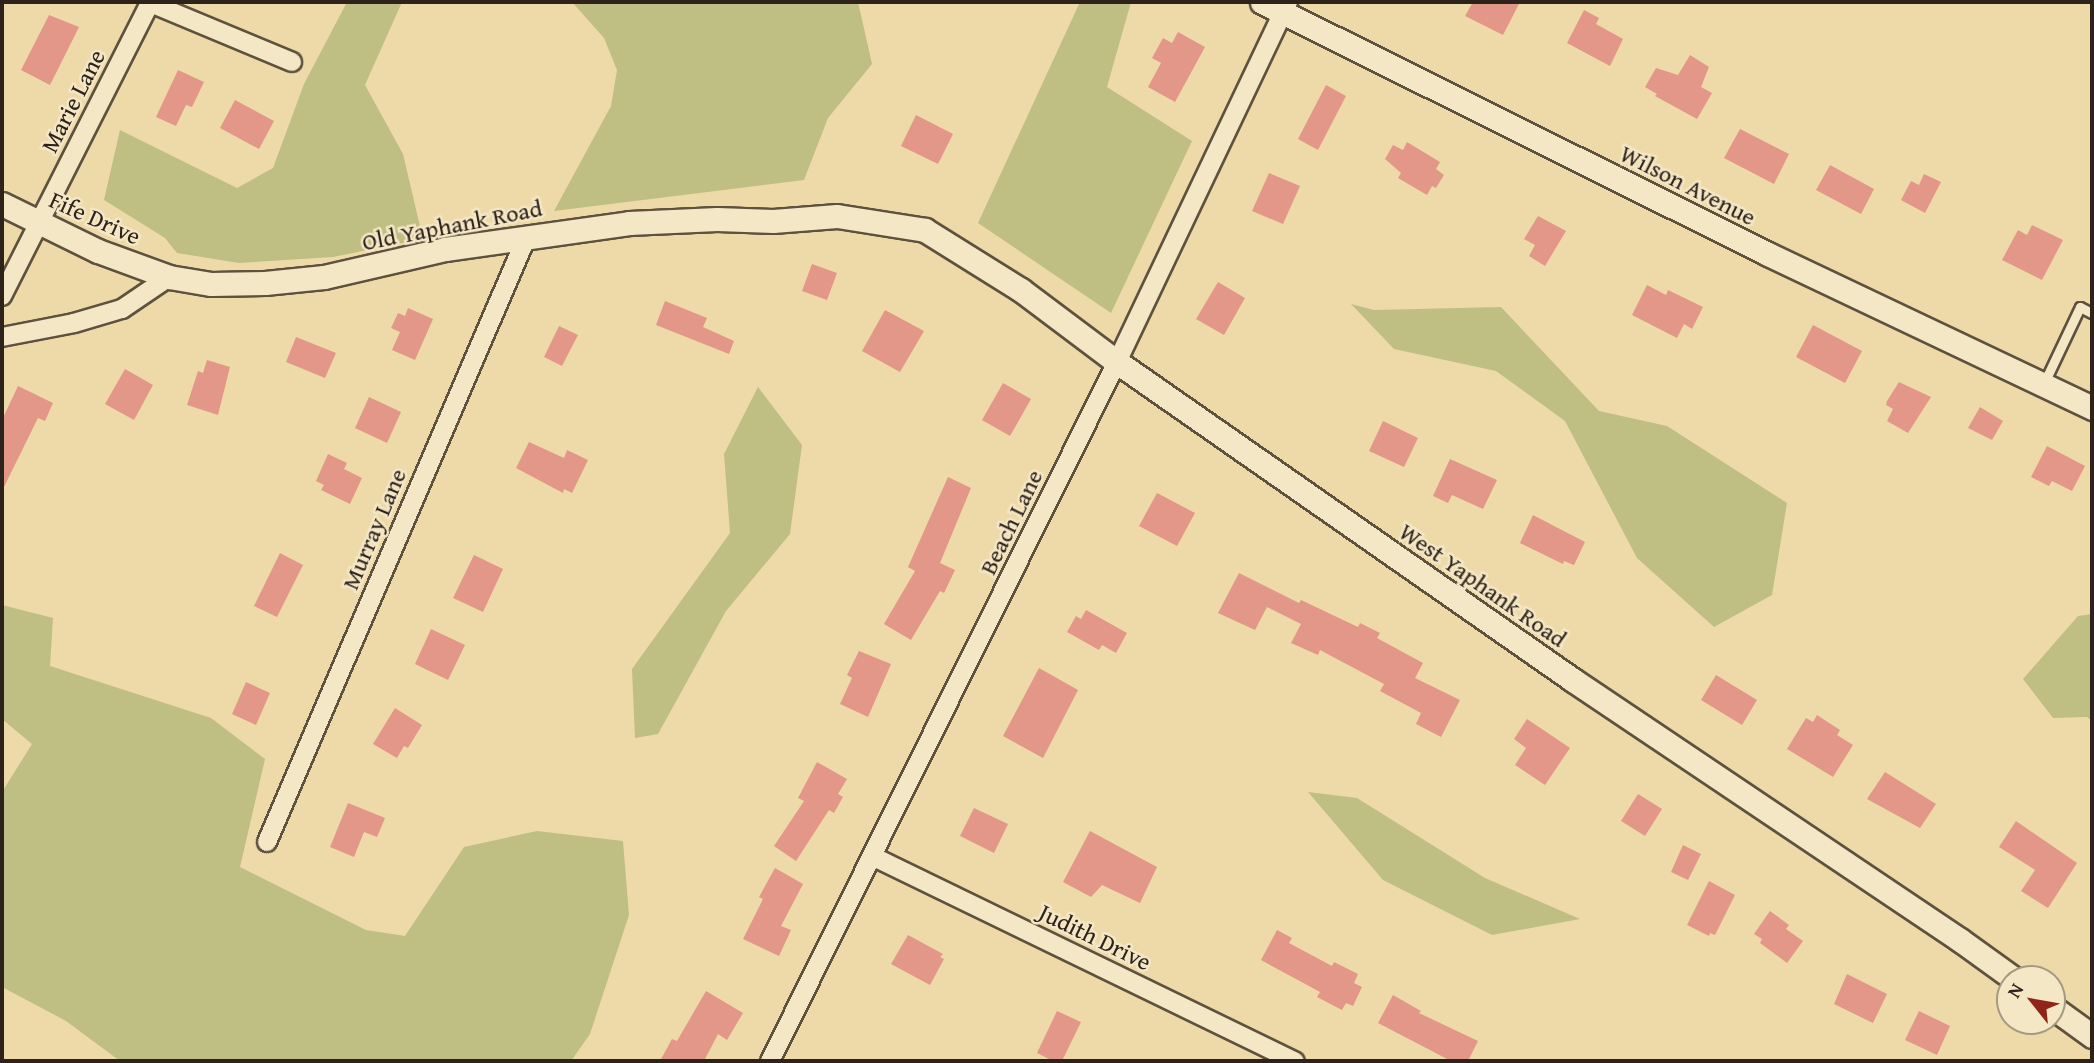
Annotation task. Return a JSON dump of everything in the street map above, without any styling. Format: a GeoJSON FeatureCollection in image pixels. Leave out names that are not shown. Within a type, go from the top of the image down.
{"type":"FeatureCollection","features":[{"type":"Feature","properties":{"kind":"street"},"geometry":{"type":"LineString","coordinates":[[149,2],[292,62]]}},
{"type":"Feature","properties":{"kind":"street","name":"Marie Lane"},"geometry":{"type":"LineString","coordinates":[[2,296],[149,2]]}},
{"type":"Feature","properties":{"kind":"street","name":"Beach Lane"},"geometry":{"type":"LineString","coordinates":[[770,1061],[1117,362],[1278,5]]}},
{"type":"Feature","properties":{"kind":"street","name":"Wilson Avenue"},"geometry":{"type":"LineString","coordinates":[[1278,5],[1768,254],[2092,408]]}},
{"type":"Feature","properties":{"kind":"street","name":"Fife Drive"},"geometry":{"type":"LineString","coordinates":[[2,204],[98,251],[169,277]]}},
{"type":"Feature","properties":{"kind":"street","name":"Old Yaphank Road"},"geometry":{"type":"LineString","coordinates":[[169,277],[211,284],[265,283],[324,277],[445,249],[629,223],[837,216],[925,230]]}},
{"type":"Feature","properties":{"kind":"street","name":"West Yaphank Road"},"geometry":{"type":"LineString","coordinates":[[925,230],[1021,290],[1117,362],[1573,680],[1996,967]]}},
{"type":"Feature","properties":{"kind":"street","name":"Murray Lane"},"geometry":{"type":"LineString","coordinates":[[267,842],[527,236]]}},
{"type":"Feature","properties":{"kind":"street"},"geometry":{"type":"LineString","coordinates":[[2,337],[74,323],[122,309],[169,277]]}},
{"type":"Feature","properties":{"kind":"street","name":"Judith Drive"},"geometry":{"type":"LineString","coordinates":[[872,856],[1295,1061]]}},
{"type":"Feature","properties":{"kind":"street"},"geometry":{"type":"LineString","coordinates":[[2066,1017],[2092,1036]]}},
{"type":"Feature","properties":{"kind":"lane"},"geometry":{"type":"LineString","coordinates":[[2043,385],[2080,307],[2092,313]]}},
{"type":"Feature","properties":{"kind":"shaded area"},"geometry":{"type":"Polygon","coordinates":[[[347,2],[402,2],[365,85],[403,154],[423,239],[333,257],[239,263],[177,253],[165,238],[104,200],[120,130],[237,188],[273,168],[304,84],[347,2]]]}},
{"type":"Feature","properties":{"kind":"shaded area"},"geometry":{"type":"Polygon","coordinates":[[[572,2],[858,2],[872,64],[828,118],[804,180],[554,211],[611,106],[617,70],[604,38],[572,2]]]}},
{"type":"Feature","properties":{"kind":"shaded area"},"geometry":{"type":"Polygon","coordinates":[[[1080,2],[1131,2],[1107,87],[1192,141],[1111,313],[978,223],[1080,2]]]}},
{"type":"Feature","properties":{"kind":"shaded area"},"geometry":{"type":"Polygon","coordinates":[[[1351,304],[1374,310],[1501,307],[1599,411],[1667,426],[1787,503],[1772,595],[1714,627],[1637,558],[1565,421],[1496,371],[1394,349],[1351,304]]]}},
{"type":"Feature","properties":{"kind":"shaded area"},"geometry":{"type":"Polygon","coordinates":[[[758,387],[802,445],[790,534],[726,611],[658,734],[635,738],[632,669],[730,533],[724,454],[758,387]]]}},
{"type":"Feature","properties":{"kind":"shaded area"},"geometry":{"type":"Polygon","coordinates":[[[2,605],[53,618],[50,666],[211,718],[265,759],[240,867],[366,930],[405,936],[464,847],[537,831],[623,841],[629,915],[590,1034],[571,1061],[120,1061],[66,1021],[2,987],[2,792],[32,744],[2,719],[2,605]]]}},
{"type":"Feature","properties":{"kind":"shaded area"},"geometry":{"type":"Polygon","coordinates":[[[2092,614],[2092,721],[2087,717],[2053,718],[2023,679],[2078,616],[2092,614]]]}},
{"type":"Feature","properties":{"kind":"shaded area"},"geometry":{"type":"Polygon","coordinates":[[[1308,792],[1357,798],[1485,878],[1580,919],[1492,935],[1383,880],[1308,792]]]}},
{"type":"Feature","properties":{"kind":"building"},"geometry":{"type":"Polygon","coordinates":[[[1473,2],[1520,2],[1503,35],[1465,16],[1473,2]]]}},
{"type":"Feature","properties":{"kind":"building"},"geometry":{"type":"Polygon","coordinates":[[[1584,10],[1599,18],[1596,24],[1623,39],[1610,66],[1567,43],[1584,10]]]}},
{"type":"Feature","properties":{"kind":"building"},"geometry":{"type":"Polygon","coordinates":[[[49,15],[79,27],[50,85],[21,70],[49,15]]]}},
{"type":"Feature","properties":{"kind":"building"},"geometry":{"type":"Polygon","coordinates":[[[1178,32],[1205,47],[1175,102],[1148,87],[1161,63],[1152,58],[1163,38],[1172,43],[1178,32]]]}},
{"type":"Feature","properties":{"kind":"building"},"geometry":{"type":"Polygon","coordinates":[[[1690,55],[1709,67],[1701,87],[1712,93],[1697,119],[1655,96],[1657,94],[1645,87],[1656,68],[1678,75],[1690,55]]]}},
{"type":"Feature","properties":{"kind":"building"},"geometry":{"type":"Polygon","coordinates":[[[178,70],[204,82],[192,107],[186,105],[176,126],[156,117],[178,70]]]}},
{"type":"Feature","properties":{"kind":"building"},"geometry":{"type":"Polygon","coordinates":[[[1326,85],[1346,96],[1318,150],[1298,139],[1326,85]]]}},
{"type":"Feature","properties":{"kind":"building"},"geometry":{"type":"Polygon","coordinates":[[[235,100],[274,121],[259,149],[220,128],[235,100]]]}},
{"type":"Feature","properties":{"kind":"building"},"geometry":{"type":"Polygon","coordinates":[[[916,115],[953,134],[938,164],[901,146],[916,115]]]}},
{"type":"Feature","properties":{"kind":"building"},"geometry":{"type":"Polygon","coordinates":[[[1740,129],[1789,154],[1774,184],[1724,158],[1740,129]]]}},
{"type":"Feature","properties":{"kind":"building"},"geometry":{"type":"Polygon","coordinates":[[[1407,142],[1440,162],[1436,169],[1444,175],[1436,188],[1432,186],[1427,195],[1398,178],[1401,173],[1385,159],[1393,145],[1403,150],[1407,142]]]}},
{"type":"Feature","properties":{"kind":"building"},"geometry":{"type":"Polygon","coordinates":[[[1830,165],[1874,189],[1861,214],[1816,190],[1830,165]]]}},
{"type":"Feature","properties":{"kind":"building"},"geometry":{"type":"Polygon","coordinates":[[[1269,173],[1300,186],[1283,224],[1252,211],[1269,173]]]}},
{"type":"Feature","properties":{"kind":"building"},"geometry":{"type":"Polygon","coordinates":[[[1924,174],[1941,182],[1925,213],[1901,200],[1911,181],[1919,185],[1924,174]]]}},
{"type":"Feature","properties":{"kind":"building"},"geometry":{"type":"Polygon","coordinates":[[[1538,216],[1566,231],[1545,266],[1529,256],[1535,245],[1524,239],[1538,216]]]}},
{"type":"Feature","properties":{"kind":"building"},"geometry":{"type":"Polygon","coordinates":[[[2032,225],[2063,240],[2042,280],[2002,260],[2018,230],[2027,235],[2032,225]]]}},
{"type":"Feature","properties":{"kind":"building"},"geometry":{"type":"Polygon","coordinates":[[[812,264],[837,273],[827,300],[802,291],[812,264]]]}},
{"type":"Feature","properties":{"kind":"building"},"geometry":{"type":"Polygon","coordinates":[[[1218,282],[1245,298],[1224,335],[1196,319],[1218,282]]]}},
{"type":"Feature","properties":{"kind":"building"},"geometry":{"type":"Polygon","coordinates":[[[1647,285],[1666,295],[1668,290],[1703,307],[1692,329],[1684,324],[1677,338],[1632,315],[1647,285]]]}},
{"type":"Feature","properties":{"kind":"building"},"geometry":{"type":"Polygon","coordinates":[[[665,301],[707,318],[703,327],[734,341],[729,354],[656,325],[665,301]]]}},
{"type":"Feature","properties":{"kind":"building"},"geometry":{"type":"Polygon","coordinates":[[[408,308],[433,319],[415,360],[392,350],[400,332],[391,328],[398,313],[405,316],[408,308]]]}},
{"type":"Feature","properties":{"kind":"building"},"geometry":{"type":"Polygon","coordinates":[[[885,310],[924,331],[900,372],[862,351],[885,310]]]}},
{"type":"Feature","properties":{"kind":"building"},"geometry":{"type":"Polygon","coordinates":[[[1813,325],[1862,351],[1845,383],[1796,357],[1813,325]]]}},
{"type":"Feature","properties":{"kind":"building"},"geometry":{"type":"Polygon","coordinates":[[[559,326],[578,335],[562,366],[544,357],[559,326]]]}},
{"type":"Feature","properties":{"kind":"building"},"geometry":{"type":"Polygon","coordinates":[[[296,337],[336,353],[325,378],[286,362],[296,337]]]}},
{"type":"Feature","properties":{"kind":"building"},"geometry":{"type":"Polygon","coordinates":[[[207,360],[230,367],[218,415],[187,405],[198,371],[203,373],[207,360]]]}},
{"type":"Feature","properties":{"kind":"building"},"geometry":{"type":"Polygon","coordinates":[[[125,369],[153,385],[134,420],[105,404],[125,369]]]}},
{"type":"Feature","properties":{"kind":"building"},"geometry":{"type":"Polygon","coordinates":[[[1899,382],[1931,397],[1908,433],[1887,421],[1893,409],[1886,405],[1887,401],[1899,382]]]}},
{"type":"Feature","properties":{"kind":"building"},"geometry":{"type":"Polygon","coordinates":[[[1003,383],[1031,399],[1010,436],[982,420],[1003,383]]]}},
{"type":"Feature","properties":{"kind":"building"},"geometry":{"type":"Polygon","coordinates":[[[18,386],[53,403],[45,421],[38,418],[2,491],[2,420],[18,386]]]}},
{"type":"Feature","properties":{"kind":"building"},"geometry":{"type":"Polygon","coordinates":[[[369,397],[401,412],[387,443],[355,428],[369,397]]]}},
{"type":"Feature","properties":{"kind":"building"},"geometry":{"type":"Polygon","coordinates":[[[1980,407],[2003,421],[1992,440],[1968,428],[1980,407]]]}},
{"type":"Feature","properties":{"kind":"building"},"geometry":{"type":"Polygon","coordinates":[[[1383,421],[1418,438],[1404,467],[1369,451],[1383,421]]]}},
{"type":"Feature","properties":{"kind":"building"},"geometry":{"type":"Polygon","coordinates":[[[529,442],[564,458],[567,450],[588,460],[572,493],[564,489],[563,493],[516,468],[529,442]]]}},
{"type":"Feature","properties":{"kind":"building"},"geometry":{"type":"Polygon","coordinates":[[[2047,446],[2085,466],[2072,491],[2052,481],[2049,486],[2031,477],[2047,446]]]}},
{"type":"Feature","properties":{"kind":"building"},"geometry":{"type":"Polygon","coordinates":[[[328,454],[347,463],[344,469],[362,478],[350,504],[321,490],[324,485],[316,481],[328,454]]]}},
{"type":"Feature","properties":{"kind":"building"},"geometry":{"type":"Polygon","coordinates":[[[1450,459],[1497,480],[1483,509],[1452,495],[1448,503],[1433,496],[1450,459]]]}},
{"type":"Feature","properties":{"kind":"building"},"geometry":{"type":"Polygon","coordinates":[[[948,477],[971,488],[940,563],[955,570],[944,593],[940,591],[911,640],[884,624],[915,571],[908,567],[948,477]]]}},
{"type":"Feature","properties":{"kind":"building"},"geometry":{"type":"Polygon","coordinates":[[[1157,493],[1195,513],[1177,546],[1139,526],[1157,493]]]}},
{"type":"Feature","properties":{"kind":"building"},"geometry":{"type":"Polygon","coordinates":[[[1533,515],[1585,542],[1574,565],[1564,561],[1563,564],[1520,543],[1533,515]]]}},
{"type":"Feature","properties":{"kind":"building"},"geometry":{"type":"Polygon","coordinates":[[[280,553],[303,565],[277,617],[254,606],[280,553]]]}},
{"type":"Feature","properties":{"kind":"building"},"geometry":{"type":"Polygon","coordinates":[[[474,555],[503,569],[483,612],[453,598],[474,555]]]}},
{"type":"Feature","properties":{"kind":"building"},"geometry":{"type":"Polygon","coordinates":[[[1239,573],[1299,603],[1301,600],[1358,627],[1360,623],[1380,633],[1377,638],[1423,663],[1415,678],[1460,700],[1441,737],[1416,724],[1421,713],[1380,691],[1384,684],[1320,650],[1318,655],[1291,643],[1301,624],[1267,607],[1255,630],[1218,613],[1239,573]]]}},
{"type":"Feature","properties":{"kind":"building"},"geometry":{"type":"Polygon","coordinates":[[[1086,610],[1127,633],[1116,653],[1102,645],[1099,650],[1067,632],[1076,616],[1081,619],[1086,610]]]}},
{"type":"Feature","properties":{"kind":"building"},"geometry":{"type":"Polygon","coordinates":[[[431,629],[465,645],[448,680],[415,664],[431,629]]]}},
{"type":"Feature","properties":{"kind":"building"},"geometry":{"type":"Polygon","coordinates":[[[859,651],[891,664],[868,717],[840,704],[852,678],[847,675],[859,651]]]}},
{"type":"Feature","properties":{"kind":"building"},"geometry":{"type":"Polygon","coordinates":[[[1039,668],[1078,690],[1043,758],[1003,736],[1039,668]]]}},
{"type":"Feature","properties":{"kind":"building"},"geometry":{"type":"Polygon","coordinates":[[[1716,675],[1757,700],[1742,725],[1701,700],[1716,675]]]}},
{"type":"Feature","properties":{"kind":"building"},"geometry":{"type":"Polygon","coordinates":[[[246,682],[270,693],[256,725],[232,714],[246,682]]]}},
{"type":"Feature","properties":{"kind":"building"},"geometry":{"type":"Polygon","coordinates":[[[395,708],[422,725],[408,748],[404,746],[397,758],[373,744],[395,708]]]}},
{"type":"Feature","properties":{"kind":"building"},"geometry":{"type":"Polygon","coordinates":[[[1817,715],[1840,730],[1837,735],[1853,745],[1833,777],[1787,749],[1806,718],[1813,722],[1817,715]]]}},
{"type":"Feature","properties":{"kind":"building"},"geometry":{"type":"Polygon","coordinates":[[[1527,719],[1570,748],[1545,785],[1515,765],[1526,748],[1514,739],[1527,719]]]}},
{"type":"Feature","properties":{"kind":"building"},"geometry":{"type":"Polygon","coordinates":[[[817,762],[847,779],[838,794],[843,797],[834,813],[829,810],[796,861],[774,846],[804,801],[798,798],[817,762]]]}},
{"type":"Feature","properties":{"kind":"building"},"geometry":{"type":"Polygon","coordinates":[[[1885,772],[1936,804],[1920,828],[1867,799],[1885,772]]]}},
{"type":"Feature","properties":{"kind":"building"},"geometry":{"type":"Polygon","coordinates":[[[1638,794],[1662,809],[1645,836],[1621,821],[1638,794]]]}},
{"type":"Feature","properties":{"kind":"building"},"geometry":{"type":"Polygon","coordinates":[[[348,803],[385,818],[377,837],[364,832],[354,857],[330,847],[348,803]]]}},
{"type":"Feature","properties":{"kind":"building"},"geometry":{"type":"Polygon","coordinates":[[[974,808],[1008,824],[994,853],[960,836],[974,808]]]}},
{"type":"Feature","properties":{"kind":"building"},"geometry":{"type":"Polygon","coordinates":[[[2016,821],[2077,863],[2048,908],[2021,891],[2035,870],[1999,847],[2016,821]]]}},
{"type":"Feature","properties":{"kind":"building"},"geometry":{"type":"Polygon","coordinates":[[[1090,831],[1157,867],[1140,903],[1102,885],[1091,897],[1063,882],[1090,831]]]}},
{"type":"Feature","properties":{"kind":"building"},"geometry":{"type":"Polygon","coordinates":[[[1683,845],[1701,854],[1688,880],[1671,872],[1683,845]]]}},
{"type":"Feature","properties":{"kind":"building"},"geometry":{"type":"Polygon","coordinates":[[[775,868],[803,884],[781,926],[791,930],[779,956],[743,939],[763,899],[759,897],[775,868]]]}},
{"type":"Feature","properties":{"kind":"building"},"geometry":{"type":"Polygon","coordinates":[[[1709,881],[1735,895],[1715,935],[1710,933],[1709,936],[1687,925],[1709,881]]]}},
{"type":"Feature","properties":{"kind":"building"},"geometry":{"type":"Polygon","coordinates":[[[1770,911],[1789,925],[1786,929],[1803,941],[1787,963],[1760,943],[1762,939],[1754,934],[1770,911]]]}},
{"type":"Feature","properties":{"kind":"building"},"geometry":{"type":"Polygon","coordinates":[[[1277,930],[1292,938],[1289,943],[1332,966],[1334,962],[1358,974],[1354,983],[1362,987],[1353,1006],[1346,1003],[1342,1010],[1317,997],[1320,992],[1261,960],[1277,930]]]}},
{"type":"Feature","properties":{"kind":"building"},"geometry":{"type":"Polygon","coordinates":[[[908,935],[943,954],[940,957],[944,959],[930,985],[891,964],[908,935]]]}},
{"type":"Feature","properties":{"kind":"building"},"geometry":{"type":"Polygon","coordinates":[[[1847,974],[1887,994],[1873,1023],[1834,1004],[1847,974]]]}},
{"type":"Feature","properties":{"kind":"building"},"geometry":{"type":"Polygon","coordinates":[[[706,991],[743,1013],[727,1040],[718,1034],[704,1061],[660,1061],[672,1039],[677,1041],[706,991]]]}},
{"type":"Feature","properties":{"kind":"building"},"geometry":{"type":"Polygon","coordinates":[[[1393,995],[1421,1011],[1419,1013],[1478,1041],[1468,1061],[1451,1061],[1378,1023],[1393,995]]]}},
{"type":"Feature","properties":{"kind":"building"},"geometry":{"type":"Polygon","coordinates":[[[1057,1011],[1081,1022],[1062,1061],[1053,1061],[1037,1053],[1057,1011]]]}},
{"type":"Feature","properties":{"kind":"building"},"geometry":{"type":"Polygon","coordinates":[[[1919,1011],[1950,1026],[1937,1055],[1905,1040],[1919,1011]]]}}]}
